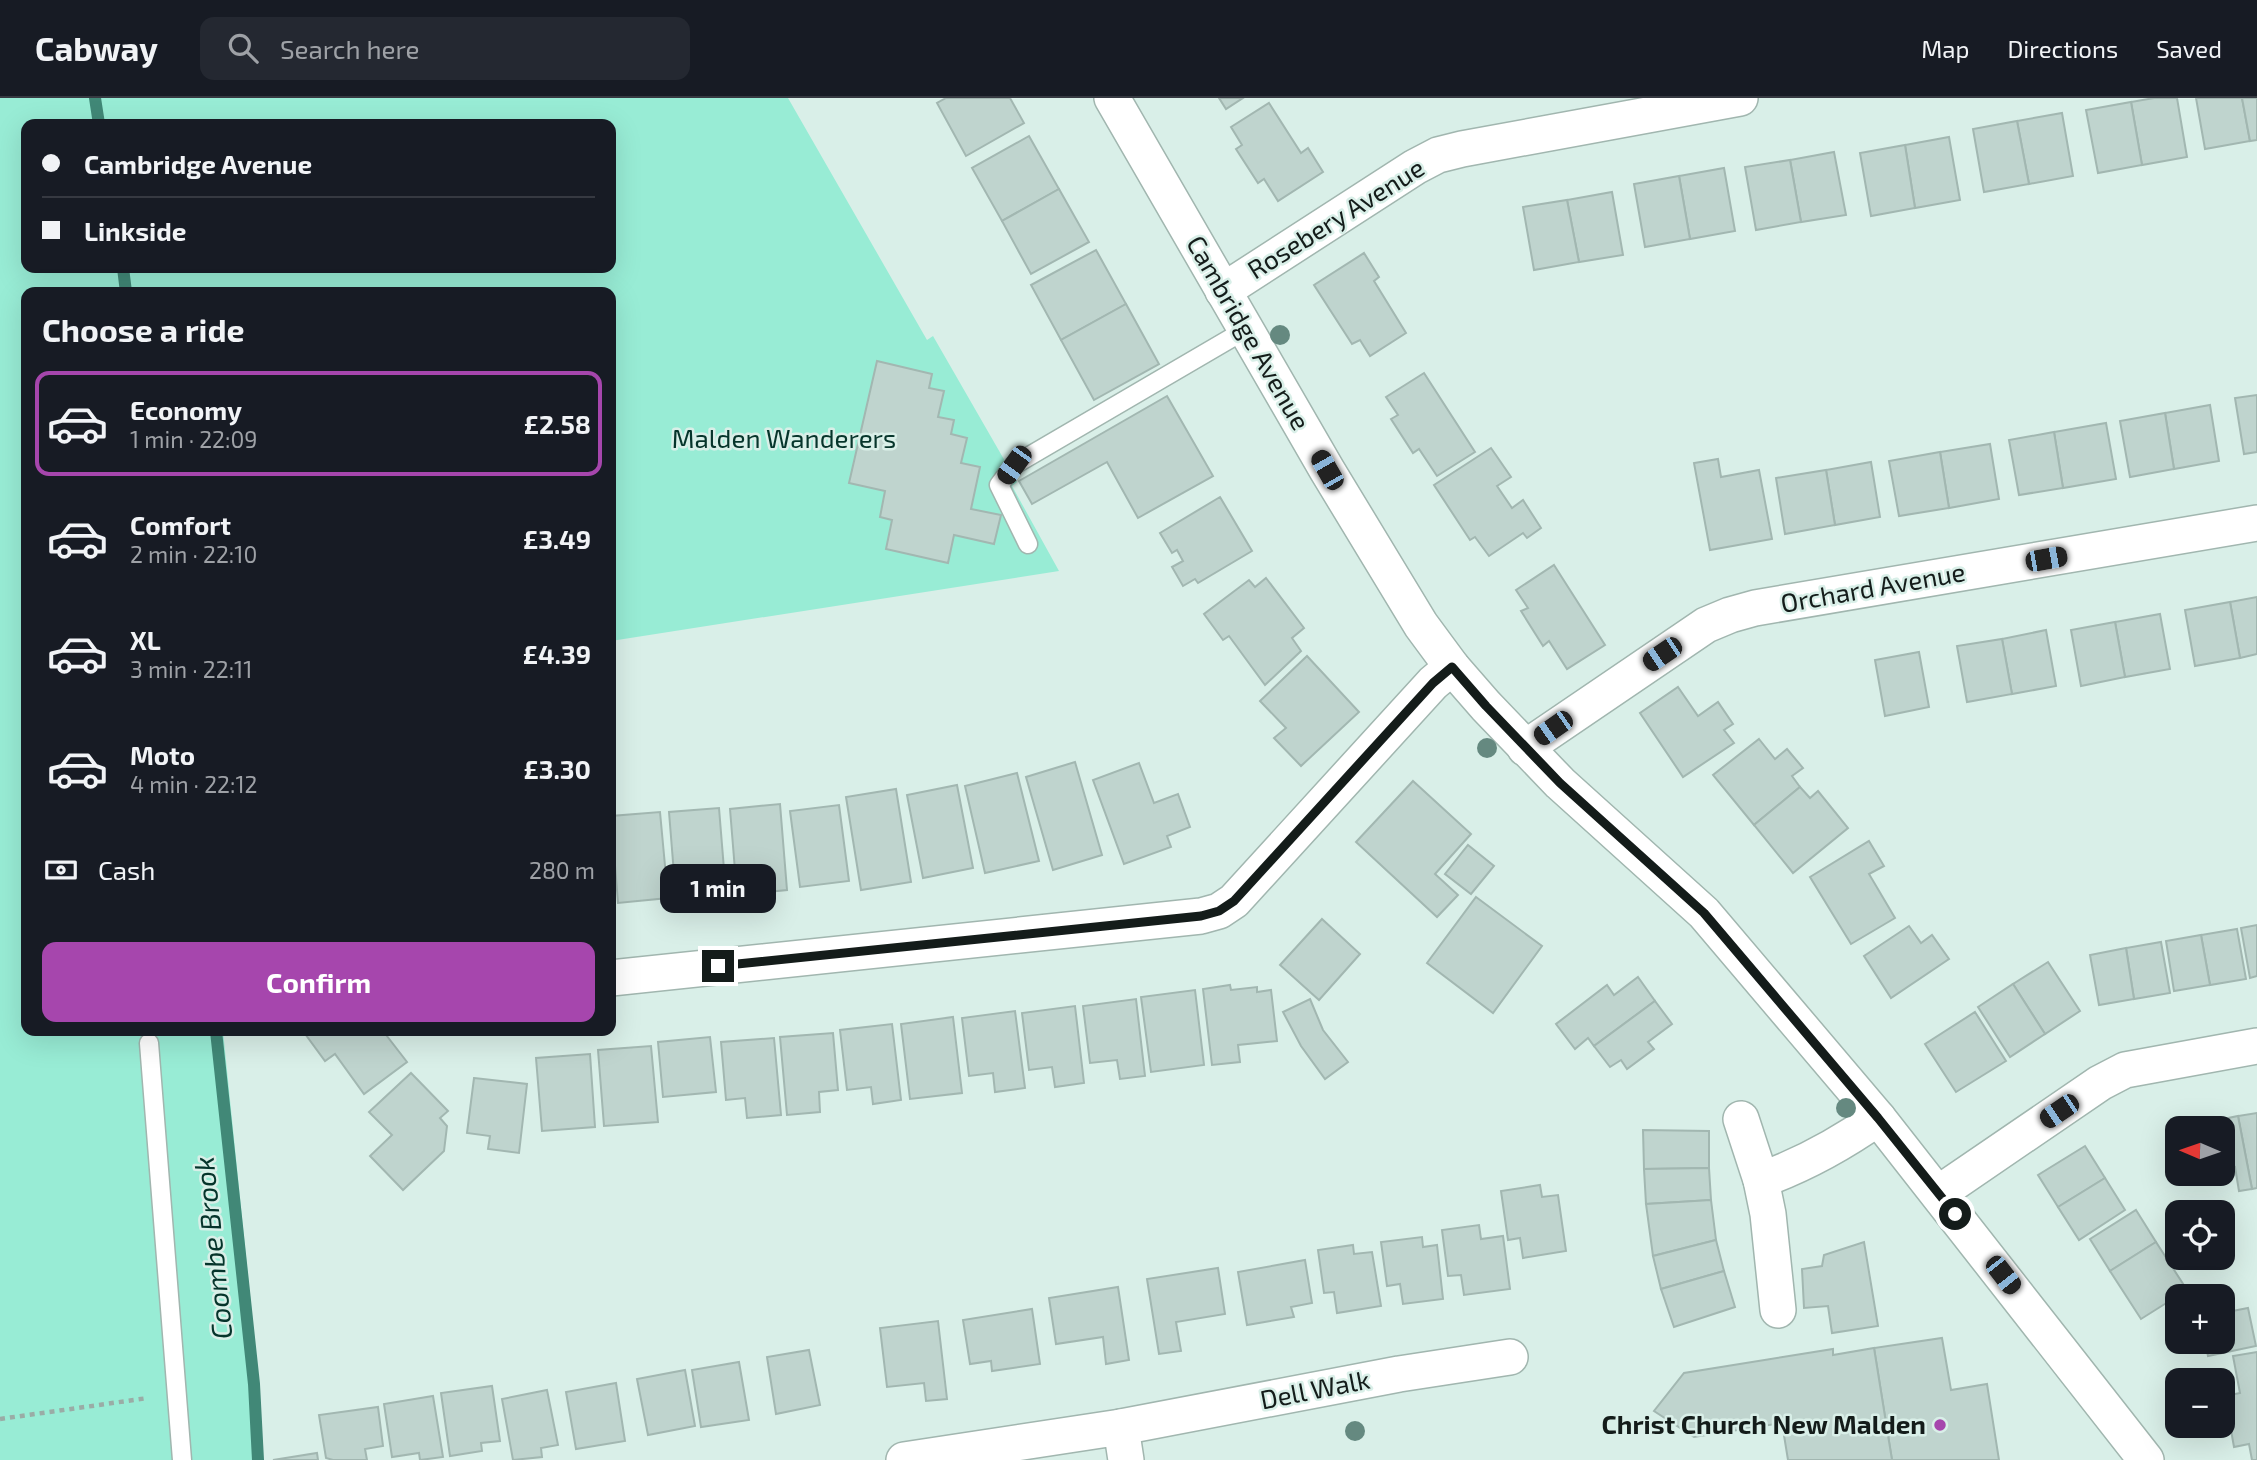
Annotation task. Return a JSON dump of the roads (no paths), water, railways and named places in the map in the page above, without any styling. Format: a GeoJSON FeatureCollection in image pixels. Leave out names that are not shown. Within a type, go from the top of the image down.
{"type":"FeatureCollection","features":[{"type":"Feature","properties":{"kind":"street","name":"Cambridge Avenue"},"geometry":{"type":"LineString","coordinates":[[1112,98],[1245,330],[1414,613],[1452,667],[1525,748],[1594,815],[1704,913],[1939,1193],[2146,1460]]}},
{"type":"Feature","properties":{"kind":"street","name":"Rosebery Avenue"},"geometry":{"type":"LineString","coordinates":[[1223,291],[1415,167],[1438,155],[1740,98]]}},
{"type":"Feature","properties":{"kind":"street","name":"Orchard Avenue"},"geometry":{"type":"LineString","coordinates":[[1525,748],[1706,625],[1730,615],[1755,608],[2257,523]]}},
{"type":"Feature","properties":{"kind":"street"},"geometry":{"type":"LineString","coordinates":[[616,977],[1201,916],[1219,911],[1234,901],[1433,683],[1452,667]]}},
{"type":"Feature","properties":{"kind":"street"},"geometry":{"type":"LineString","coordinates":[[1939,1193],[2100,1083],[2126,1070],[2257,1046]]}},
{"type":"Feature","properties":{"kind":"street"},"geometry":{"type":"LineString","coordinates":[[1761,1180],[1796,1167],[1850,1139],[1878,1118]]}},
{"type":"Feature","properties":{"kind":"street"},"geometry":{"type":"LineString","coordinates":[[1741,1119],[1761,1180],[1768,1214],[1778,1310]]}},
{"type":"Feature","properties":{"kind":"street","name":"Dell Walk"},"geometry":{"type":"LineString","coordinates":[[904,1460],[1124,1443],[1399,1374],[1510,1357]]}},
{"type":"Feature","properties":{"kind":"lane"},"geometry":{"type":"LineString","coordinates":[[1028,544],[999,485],[1014,465],[1245,330]]}},
{"type":"Feature","properties":{"kind":"lane"},"geometry":{"type":"LineString","coordinates":[[149,1043],[182,1460]]}},
{"type":"Feature","properties":{"kind":"waterway","name":"Coombe Brook"},"geometry":{"type":"LineString","coordinates":[[95,98],[98,119]]}},
{"type":"Feature","properties":{"kind":"waterway","name":"Coombe Brook"},"geometry":{"type":"LineString","coordinates":[[124,273],[125,287]]}},
{"type":"Feature","properties":{"kind":"waterway","name":"Coombe Brook"},"geometry":{"type":"LineString","coordinates":[[217,1036],[254,1384],[258,1460]]}},
{"type":"Feature","properties":{"kind":"place","name":"Christ Church New Malden"},"geometry":{"type":"Point","coordinates":[1940,1425]}},
{"type":"Feature","properties":{"kind":"park label","name":"Malden Wanderers"},"geometry":{"type":"Point","coordinates":[784,439]}}]}
